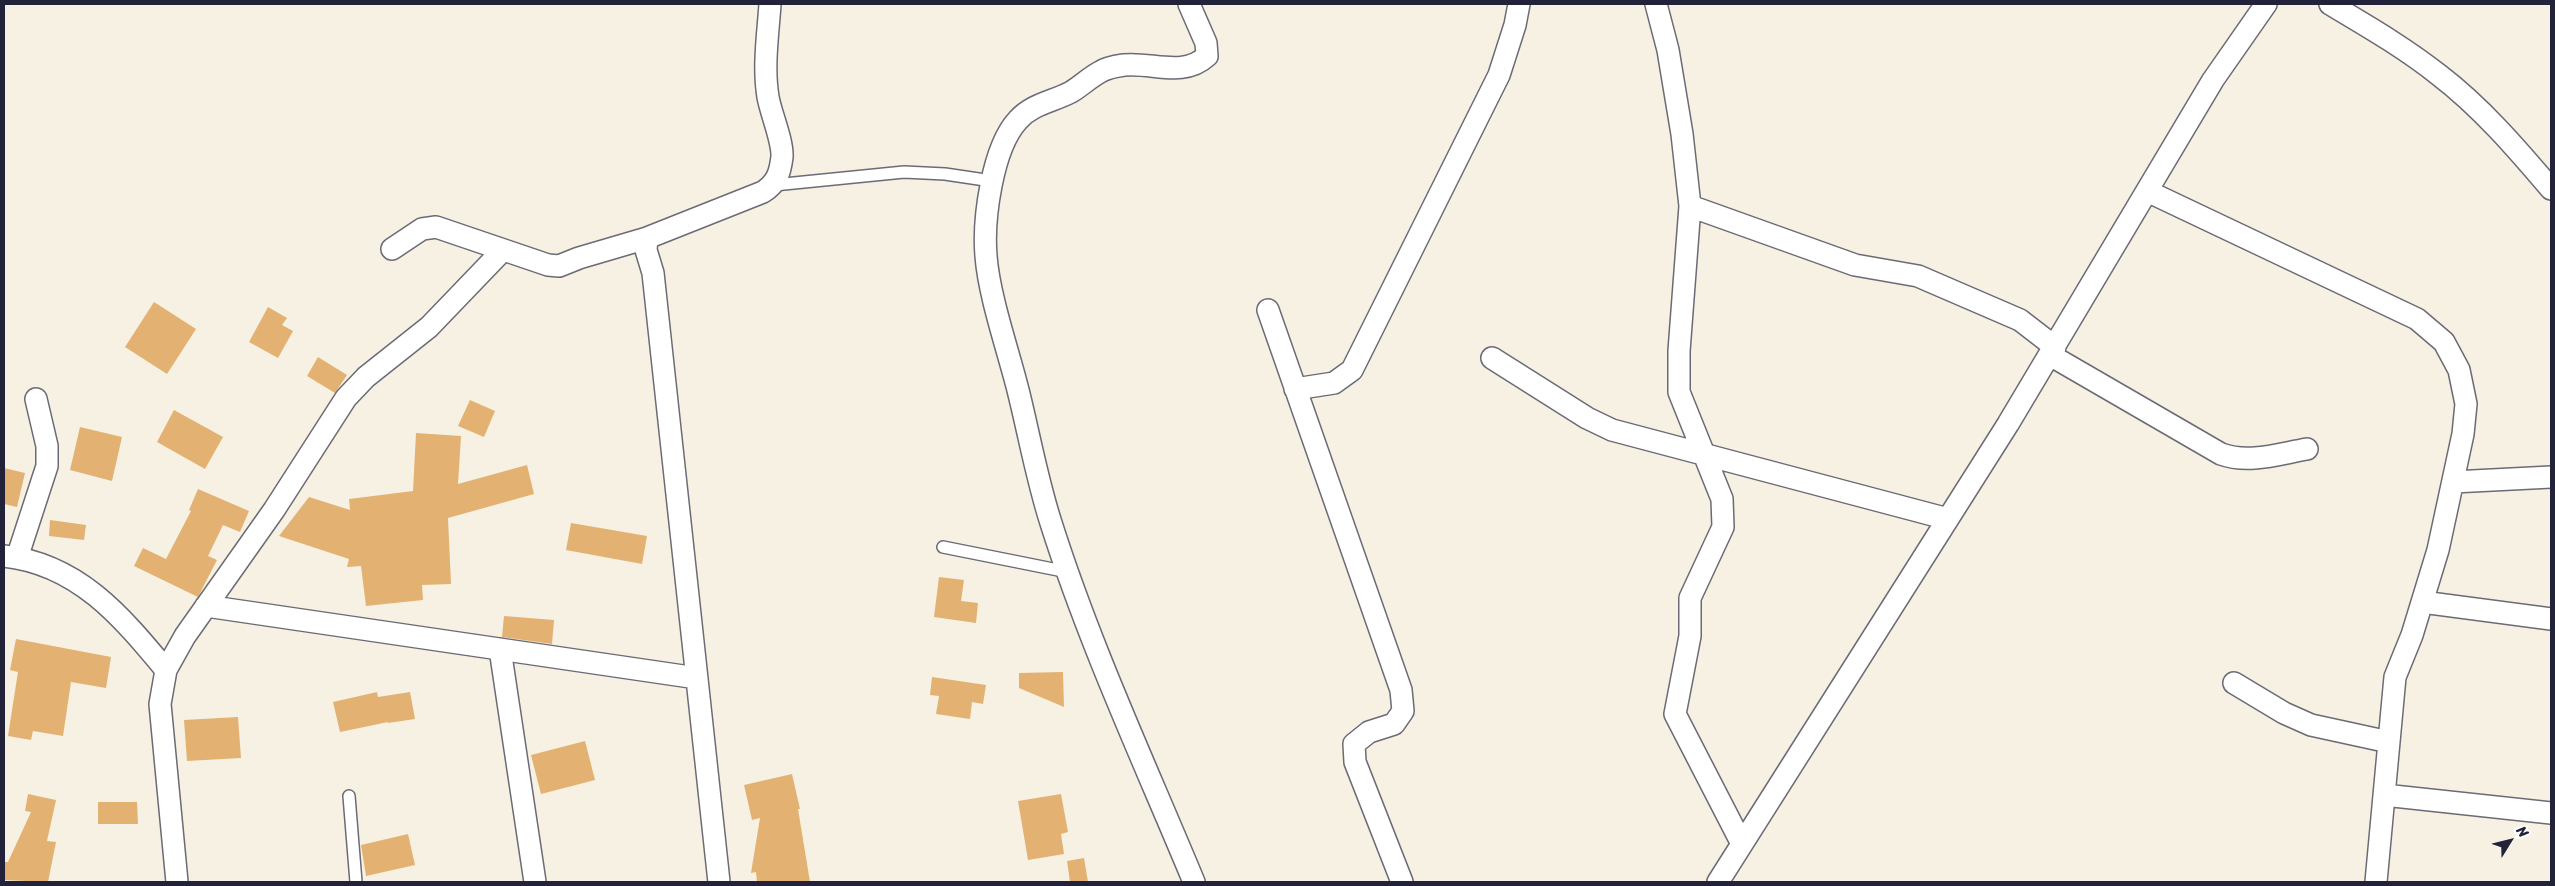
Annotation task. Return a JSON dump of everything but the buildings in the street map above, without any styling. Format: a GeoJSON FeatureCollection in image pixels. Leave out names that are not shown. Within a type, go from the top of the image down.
{"type":"FeatureCollection","features":[{"type":"Feature","properties":{"kind":"street"},"geometry":{"type":"LineString","coordinates":[[392,249],[422,228],[436,227],[548,265],[559,266],[578,258],[647,238],[763,192],[774,185],[780,172],[782,154],[772,115],[766,70],[770,4]]}},
{"type":"Feature","properties":{"kind":"street"},"geometry":{"type":"LineString","coordinates":[[1190,4],[1206,43],[1207,56],[1198,64],[1183,68],[1125,65],[1102,70],[1073,91],[1054,101],[1030,108],[1015,122],[1002,149],[992,181],[985,225],[986,259],[1050,522],[1080,606],[1194,882]]}},
{"type":"Feature","properties":{"kind":"street"},"geometry":{"type":"LineString","coordinates":[[1295,389],[1334,383],[1352,370],[1499,75],[1515,25],[1519,4]]}},
{"type":"Feature","properties":{"kind":"street"},"geometry":{"type":"LineString","coordinates":[[1656,4],[1668,50],[1682,134],[1690,206],[1679,351],[1678,392],[1722,499],[1723,527],[1690,598],[1690,636],[1675,714],[1742,844]]}},
{"type":"Feature","properties":{"kind":"street"},"geometry":{"type":"LineString","coordinates":[[2330,4],[2376,31],[2440,75],[2549,178]]}},
{"type":"Feature","properties":{"kind":"street"},"geometry":{"type":"LineString","coordinates":[[1718,882],[1948,519],[2052,351],[2213,80],[2261,6]]}},
{"type":"Feature","properties":{"kind":"street"},"geometry":{"type":"LineString","coordinates":[[2147,191],[2417,319],[2444,342],[2459,370],[2466,404],[2463,434],[2438,550],[2395,678],[2376,882]]}},
{"type":"Feature","properties":{"kind":"street"},"geometry":{"type":"LineString","coordinates":[[1690,206],[1855,265],[1918,276],[2020,320],[2052,351],[2221,454],[2236,460],[2253,459],[2307,449]]}},
{"type":"Feature","properties":{"kind":"street"},"geometry":{"type":"LineString","coordinates":[[647,238],[646,250],[653,273],[719,882]]}},
{"type":"Feature","properties":{"kind":"street"},"geometry":{"type":"LineString","coordinates":[[177,882],[160,704],[166,670],[185,636],[274,510],[346,398],[366,377],[429,327],[502,250]]}},
{"type":"Feature","properties":{"kind":"street"},"geometry":{"type":"LineString","coordinates":[[1268,310],[1389,648],[1402,690],[1403,711],[1394,724],[1369,732],[1354,744],[1355,762],[1402,882]]}},
{"type":"Feature","properties":{"kind":"street"},"geometry":{"type":"LineString","coordinates":[[1492,358],[1587,418],[1612,430],[1948,519]]}},
{"type":"Feature","properties":{"kind":"street"},"geometry":{"type":"LineString","coordinates":[[36,399],[47,446],[48,466],[10,557],[75,578],[117,613],[166,670]]}},
{"type":"Feature","properties":{"kind":"street"},"geometry":{"type":"LineString","coordinates":[[2453,482],[2551,476]]}},
{"type":"Feature","properties":{"kind":"street"},"geometry":{"type":"LineString","coordinates":[[2422,602],[2551,619]]}},
{"type":"Feature","properties":{"kind":"street"},"geometry":{"type":"LineString","coordinates":[[206,606],[697,678]]}},
{"type":"Feature","properties":{"kind":"street"},"geometry":{"type":"LineString","coordinates":[[500,649],[535,882]]}},
{"type":"Feature","properties":{"kind":"street"},"geometry":{"type":"LineString","coordinates":[[2234,683],[2284,713],[2311,725],[2389,742]]}},
{"type":"Feature","properties":{"kind":"street"},"geometry":{"type":"LineString","coordinates":[[2384,794],[2551,813]]}},
{"type":"Feature","properties":{"kind":"lane"},"geometry":{"type":"LineString","coordinates":[[774,185],[904,172],[945,174],[992,181]]}},
{"type":"Feature","properties":{"kind":"lane"},"geometry":{"type":"LineString","coordinates":[[943,547],[1068,572]]}},
{"type":"Feature","properties":{"kind":"lane"},"geometry":{"type":"LineString","coordinates":[[349,796],[356,882]]}}]}
